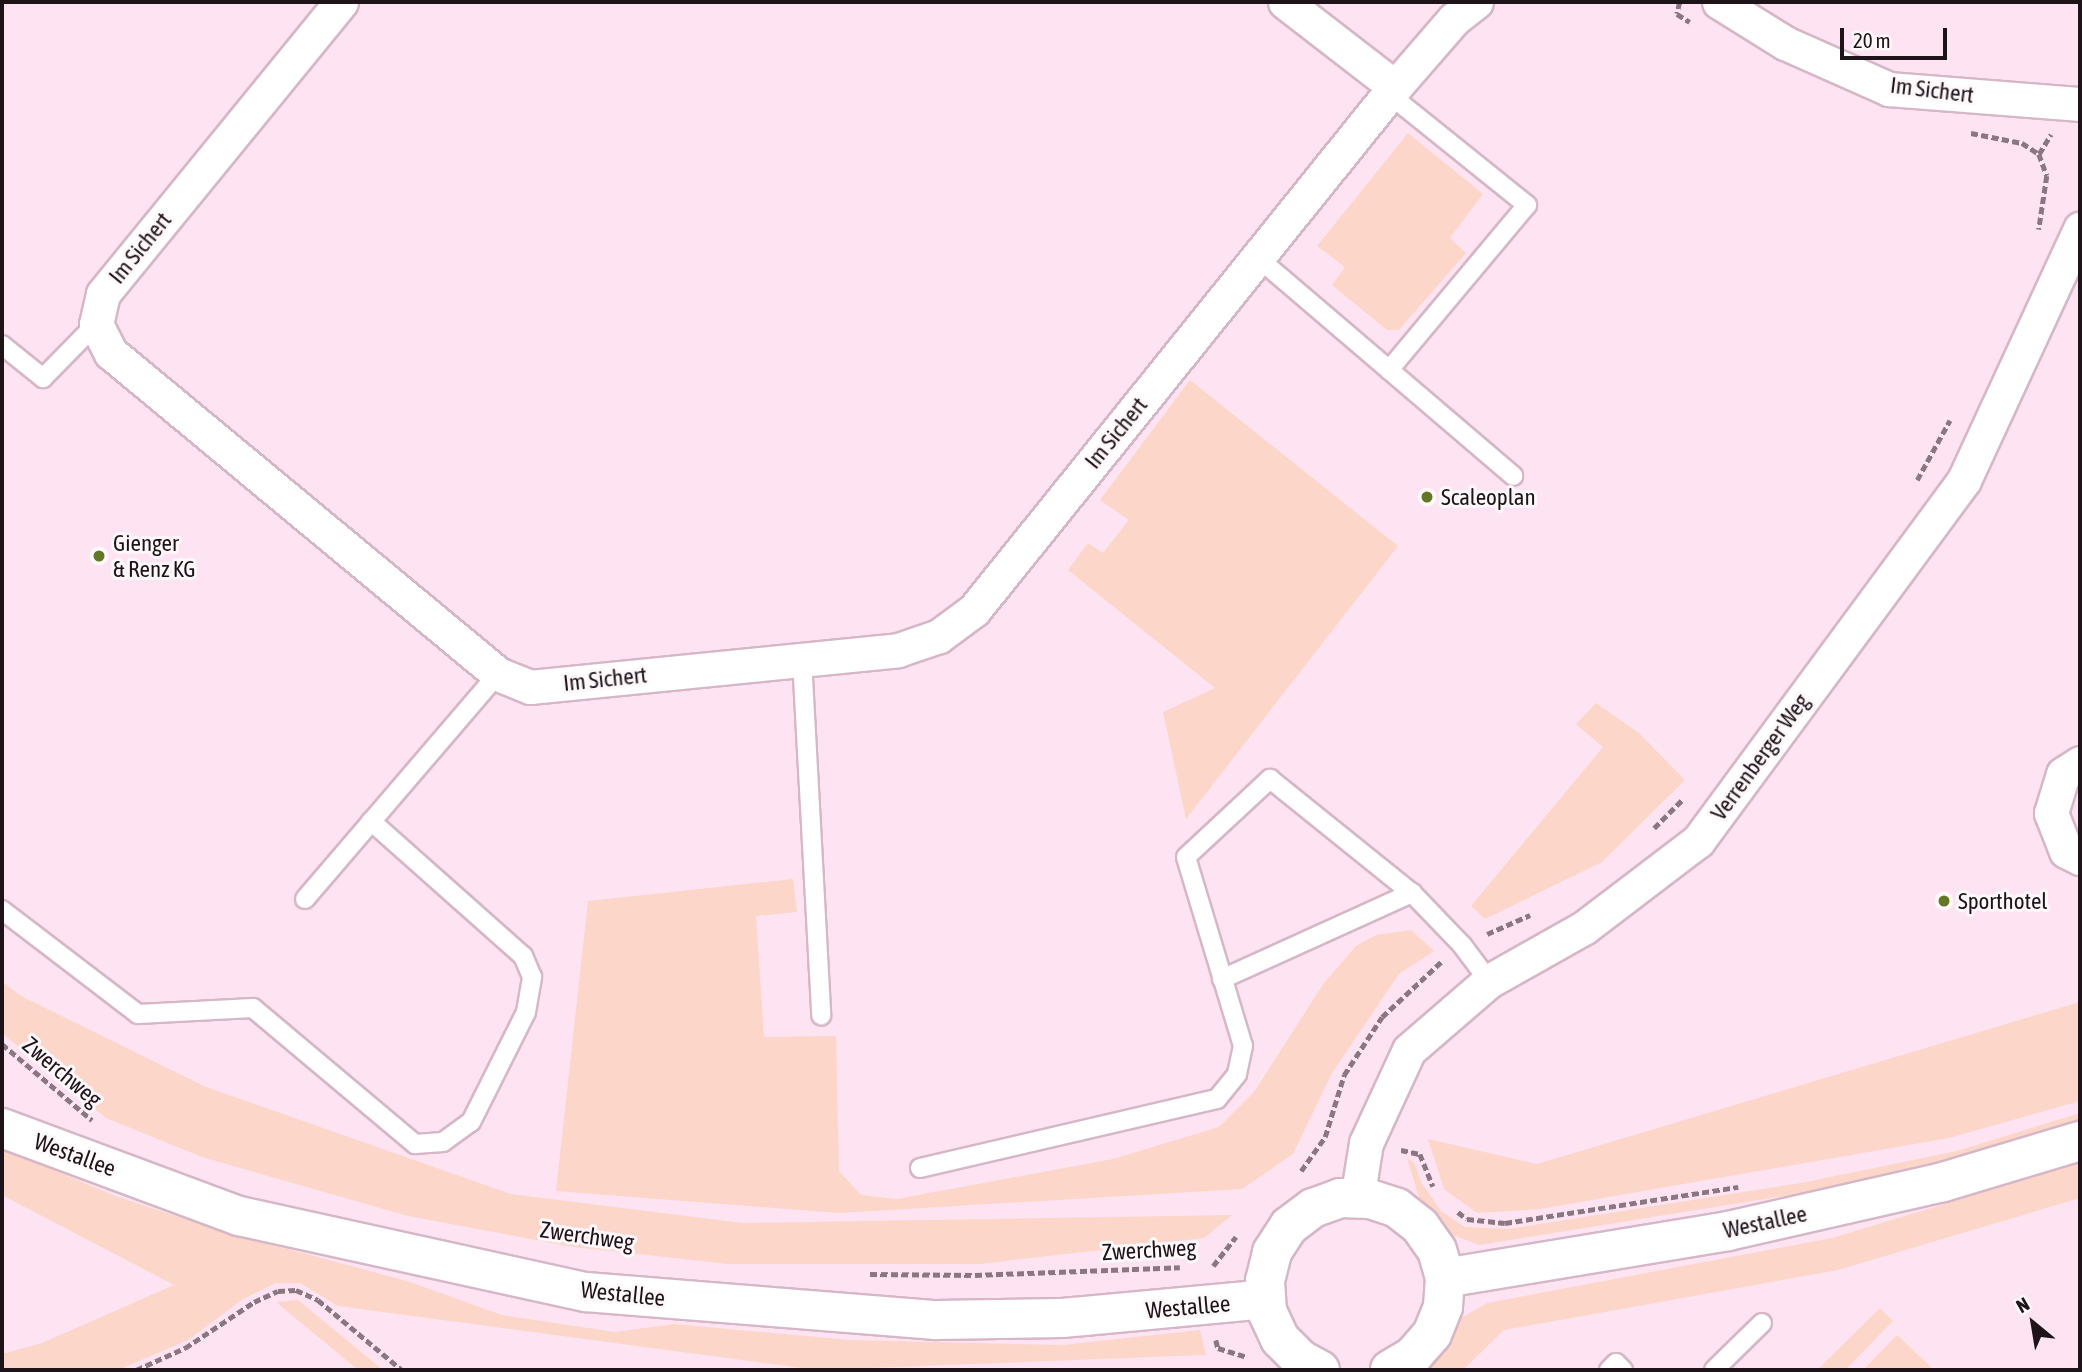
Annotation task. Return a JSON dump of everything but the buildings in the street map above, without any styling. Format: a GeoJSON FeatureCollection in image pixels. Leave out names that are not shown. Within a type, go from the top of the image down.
{"type":"FeatureCollection","features":[{"type":"Feature","properties":{"kind":"main road","name":"Westallee"},"geometry":{"type":"LineString","coordinates":[[2,1128],[239,1216],[586,1292],[936,1320],[1062,1318],[1266,1299]]}},
{"type":"Feature","properties":{"kind":"main road","name":"Westallee"},"geometry":{"type":"LineString","coordinates":[[1445,1278],[1728,1231],[1944,1182],[2080,1141]]}},
{"type":"Feature","properties":{"kind":"main road"},"geometry":{"type":"LineString","coordinates":[[1320,1370],[1301,1360],[1280,1339],[1266,1299],[1265,1281],[1272,1252],[1289,1226],[1313,1208],[1340,1198],[1397,1208],[1420,1226],[1437,1250],[1445,1278],[1443,1307],[1433,1334],[1413,1356],[1390,1370]]}},
{"type":"Feature","properties":{"kind":"street","name":"Im Sichert"},"geometry":{"type":"LineString","coordinates":[[341,2],[103,294],[96,324],[111,353],[498,674],[530,687],[898,650],[939,636],[974,610],[1392,91],[1454,19],[1476,2]]}},
{"type":"Feature","properties":{"kind":"street"},"geometry":{"type":"LineString","coordinates":[[1285,2],[1392,91]]}},
{"type":"Feature","properties":{"kind":"street","name":"Im Sichert"},"geometry":{"type":"LineString","coordinates":[[1719,2],[1785,43],[1889,89],[2080,104]]}},
{"type":"Feature","properties":{"kind":"street","name":"Verrenberger Weg"},"geometry":{"type":"LineString","coordinates":[[1357,1199],[1366,1143],[1409,1050],[1489,981],[1585,927],[1698,841],[1964,481],[2080,229]]}},
{"type":"Feature","properties":{"kind":"street"},"geometry":{"type":"LineString","coordinates":[[2080,763],[2063,774],[2051,813],[2066,851],[2080,858]]}},
{"type":"Feature","properties":{"kind":"lane"},"geometry":{"type":"LineString","coordinates":[[1389,370],[1527,205],[1392,91]]}},
{"type":"Feature","properties":{"kind":"lane"},"geometry":{"type":"LineString","coordinates":[[1256,257],[1513,476]]}},
{"type":"Feature","properties":{"kind":"lane"},"geometry":{"type":"LineString","coordinates":[[2,345],[43,378],[96,324]]}},
{"type":"Feature","properties":{"kind":"lane"},"geometry":{"type":"LineString","coordinates":[[802,659],[821,1015]]}},
{"type":"Feature","properties":{"kind":"lane"},"geometry":{"type":"LineString","coordinates":[[305,899],[498,674]]}},
{"type":"Feature","properties":{"kind":"lane"},"geometry":{"type":"LineString","coordinates":[[920,1168],[1217,1100],[1237,1074],[1243,1046],[1186,857],[1270,779],[1412,893],[1462,945],[1489,981]]}},
{"type":"Feature","properties":{"kind":"lane"},"geometry":{"type":"LineString","coordinates":[[2,910],[138,1014],[253,1007],[415,1144],[443,1142],[471,1122],[526,1012],[532,977],[523,956],[371,821]]}},
{"type":"Feature","properties":{"kind":"lane"},"geometry":{"type":"LineString","coordinates":[[1223,979],[1412,893]]}},
{"type":"Feature","properties":{"kind":"lane"},"geometry":{"type":"LineString","coordinates":[[1714,1370],[1762,1323]]}},
{"type":"Feature","properties":{"kind":"lane"},"geometry":{"type":"LineString","coordinates":[[1609,1370],[1616,1363],[1623,1370]]}},
{"type":"Feature","properties":{"kind":"path"},"geometry":{"type":"LineString","coordinates":[[2038,234],[2047,199],[2047,176],[2039,154]]}},
{"type":"Feature","properties":{"kind":"path"},"geometry":{"type":"LineString","coordinates":[[1910,494],[1955,412]]}},
{"type":"Feature","properties":{"kind":"path"},"geometry":{"type":"LineString","coordinates":[[1644,838],[1692,790]]}},
{"type":"Feature","properties":{"kind":"path"},"geometry":{"type":"LineString","coordinates":[[1293,1178],[1325,1137],[1344,1075],[1382,1017],[1425,974],[1462,945],[1536,912]]}},
{"type":"Feature","properties":{"kind":"path","name":"Zwerchweg"},"geometry":{"type":"LineString","coordinates":[[2,1044],[100,1126]]}},
{"type":"Feature","properties":{"kind":"path"},"geometry":{"type":"LineString","coordinates":[[1325,1137],[1420,1154],[1427,1179],[1440,1195]]}},
{"type":"Feature","properties":{"kind":"path"},"geometry":{"type":"LineString","coordinates":[[1446,1204],[1467,1219],[1505,1223],[1745,1186]]}},
{"type":"Feature","properties":{"kind":"path","name":"Zwerchweg"},"geometry":{"type":"LineString","coordinates":[[1200,1265],[1213,1264],[1238,1233]]}},
{"type":"Feature","properties":{"kind":"path","name":"Zwerchweg"},"geometry":{"type":"LineString","coordinates":[[865,1274],[975,1275],[1186,1266]]}},
{"type":"Feature","properties":{"kind":"path"},"geometry":{"type":"LineString","coordinates":[[136,1370],[184,1348],[254,1302],[278,1291],[296,1290],[318,1300],[402,1370]]}},
{"type":"Feature","properties":{"kind":"shaded area"},"geometry":{"type":"Polygon","coordinates":[[[1408,133],[1483,194],[1450,238],[1466,253],[1399,330],[1387,330],[1332,285],[1345,267],[1317,246],[1408,133]]]}},
{"type":"Feature","properties":{"kind":"shaded area"},"geometry":{"type":"Polygon","coordinates":[[[1190,380],[1398,546],[1186,819],[1163,712],[1215,688],[1068,570],[1088,543],[1103,553],[1129,520],[1100,500],[1190,380]]]}},
{"type":"Feature","properties":{"kind":"shaded area"},"geometry":{"type":"Polygon","coordinates":[[[1596,703],[1639,733],[1685,780],[1602,862],[1485,919],[1471,906],[1603,747],[1576,724],[1596,703]]]}},
{"type":"Feature","properties":{"kind":"shaded area"},"geometry":{"type":"Polygon","coordinates":[[[793,879],[797,912],[756,916],[764,1037],[836,1036],[839,1171],[861,1195],[897,1199],[1113,1159],[1219,1127],[1254,1092],[1324,983],[1356,946],[1376,935],[1411,930],[1434,951],[1399,974],[1332,1073],[1293,1154],[1242,1189],[839,1213],[556,1191],[588,901],[793,879]]]}},
{"type":"Feature","properties":{"kind":"shaded area"},"geometry":{"type":"Polygon","coordinates":[[[2,981],[21,996],[206,1087],[511,1194],[743,1223],[1232,1215],[1204,1238],[980,1264],[728,1264],[574,1247],[408,1216],[202,1157],[106,1118],[2,1033],[2,981]]]}},
{"type":"Feature","properties":{"kind":"shaded area"},"geometry":{"type":"Polygon","coordinates":[[[2080,1002],[2080,1101],[1949,1138],[1540,1209],[1477,1213],[1444,1189],[1428,1139],[1537,1164],[2080,1002]]]}},
{"type":"Feature","properties":{"kind":"shaded area"},"geometry":{"type":"Polygon","coordinates":[[[2080,1113],[2080,1126],[1925,1173],[1479,1245],[1448,1233],[1421,1203],[1407,1159],[1414,1162],[1421,1182],[1441,1211],[1465,1227],[1508,1229],[1801,1183],[1957,1151],[2080,1113]]]}},
{"type":"Feature","properties":{"kind":"shaded area"},"geometry":{"type":"Polygon","coordinates":[[[2,1148],[115,1196],[228,1233],[407,1281],[502,1315],[615,1332],[674,1324],[850,1340],[1063,1345],[1200,1330],[1206,1355],[817,1370],[338,1306],[300,1283],[276,1283],[243,1299],[188,1340],[118,1370],[2,1370],[2,1354],[42,1343],[174,1285],[2,1195],[2,1148]]]}},
{"type":"Feature","properties":{"kind":"shaded area"},"geometry":{"type":"Polygon","coordinates":[[[2080,1163],[2080,1198],[1838,1270],[1504,1330],[1463,1370],[1423,1370],[1458,1320],[1487,1303],[1832,1238],[2080,1163]]]}},
{"type":"Feature","properties":{"kind":"shaded area"},"geometry":{"type":"Polygon","coordinates":[[[298,1300],[383,1370],[358,1370],[276,1302],[298,1300]]]}},
{"type":"Feature","properties":{"kind":"shaded area"},"geometry":{"type":"Polygon","coordinates":[[[1880,1308],[1893,1321],[1845,1370],[1817,1370],[1880,1308]]]}},
{"type":"Feature","properties":{"kind":"shaded area"},"geometry":{"type":"Polygon","coordinates":[[[1897,1335],[1934,1370],[1863,1370],[1897,1335]]]}},
{"type":"Feature","properties":{"kind":"place","name":"Scaleoplan"},"geometry":{"type":"Point","coordinates":[1427,497]}},
{"type":"Feature","properties":{"kind":"place","name":"Gienger & Renz KG"},"geometry":{"type":"Point","coordinates":[99,556]}},
{"type":"Feature","properties":{"kind":"place","name":"Sporthotel"},"geometry":{"type":"Point","coordinates":[1944,901]}}]}
